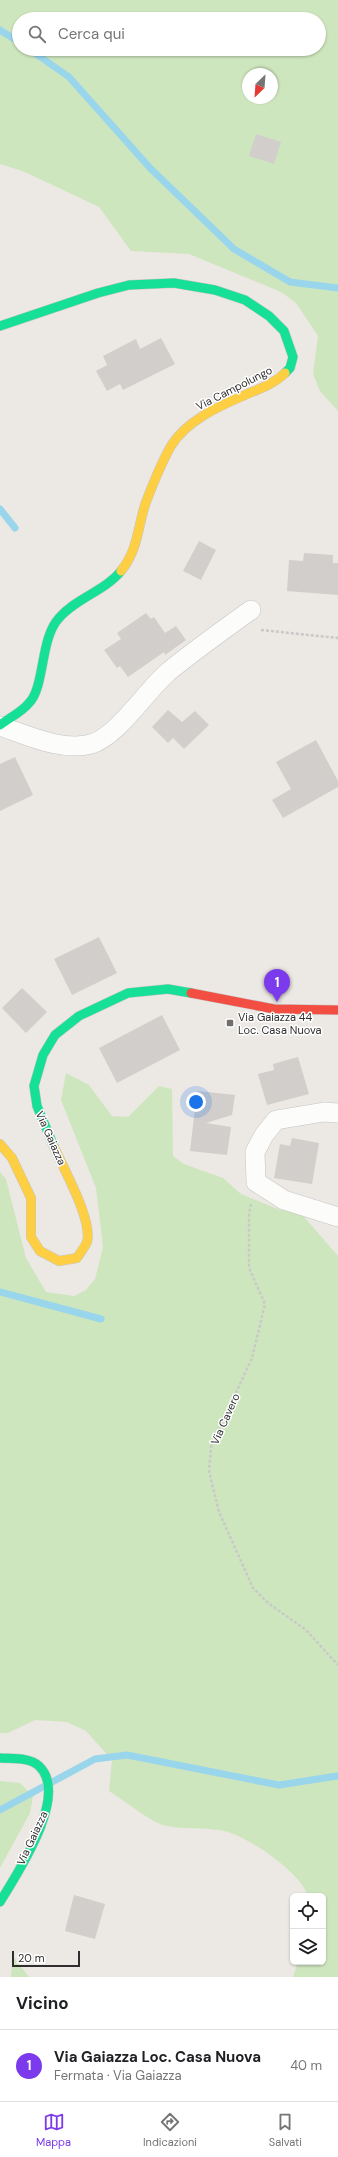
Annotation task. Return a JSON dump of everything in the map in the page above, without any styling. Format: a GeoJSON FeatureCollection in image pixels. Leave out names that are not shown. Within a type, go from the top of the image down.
{"type":"FeatureCollection","features":[{"type":"Feature","properties":{"kind":"main road","name":"Via Campolungo"},"geometry":{"type":"LineString","coordinates":[[0,326],[98,293],[129,285],[174,283],[214,290],[245,300],[269,316],[284,331],[293,357],[290,368],[282,376],[266,386],[224,404],[187,427],[175,442],[160,469],[146,503],[137,543],[128,562],[113,581],[90,592],[58,618],[46,644],[36,690],[30,703],[0,725]]}},
{"type":"Feature","properties":{"kind":"main road","name":"Via Gaiazza"},"geometry":{"type":"LineString","coordinates":[[0,1144],[12,1158],[31,1198],[31,1237],[40,1251],[59,1261],[77,1258],[87,1242],[86,1225],[75,1190],[54,1148],[37,1106],[34,1086],[43,1055],[55,1035],[80,1016],[128,993],[148,990],[168,989],[274,1009],[314,1011],[338,1010]]}},
{"type":"Feature","properties":{"kind":"main road","name":"Via Gaiazza"},"geometry":{"type":"LineString","coordinates":[[0,1758],[30,1761],[38,1765],[48,1777],[50,1793],[46,1810],[37,1832],[0,1902]]}},
{"type":"Feature","properties":{"kind":"street"},"geometry":{"type":"LineString","coordinates":[[0,725],[68,746],[91,744],[105,738],[167,673],[252,610]]}},
{"type":"Feature","properties":{"kind":"street"},"geometry":{"type":"LineString","coordinates":[[314,1011],[322,1004],[338,998]]}},
{"type":"Feature","properties":{"kind":"street"},"geometry":{"type":"LineString","coordinates":[[338,1113],[324,1112],[276,1120],[264,1136],[256,1152],[256,1182],[284,1200],[338,1217]]}},
{"type":"Feature","properties":{"kind":"path"},"geometry":{"type":"LineString","coordinates":[[258,630],[338,638]]}},
{"type":"Feature","properties":{"kind":"path","name":"Via Cavero"},"geometry":{"type":"LineString","coordinates":[[256,1182],[248,1214],[249,1268],[265,1304],[252,1358],[211,1447],[209,1471],[219,1512],[253,1588],[268,1603],[306,1630],[338,1664]]}},
{"type":"Feature","properties":{"kind":"green space"},"geometry":{"type":"Polygon","coordinates":[[[0,0],[338,0],[338,411],[320,391],[313,374],[318,336],[296,303],[281,292],[189,254],[131,251],[99,207],[25,172],[0,164],[0,0]]]}},
{"type":"Feature","properties":{"kind":"green space"},"geometry":{"type":"Polygon","coordinates":[[[66,1073],[89,1085],[112,1116],[128,1117],[159,1086],[172,1089],[173,1156],[184,1164],[223,1178],[241,1194],[280,1210],[299,1211],[338,1256],[338,1977],[293,1977],[297,1965],[326,1965],[326,1893],[306,1893],[295,1876],[272,1856],[259,1847],[234,1834],[217,1830],[166,1826],[141,1813],[109,1791],[112,1760],[86,1731],[67,1722],[35,1720],[8,1733],[0,1733],[0,1172],[6,1179],[26,1258],[46,1292],[74,1296],[86,1290],[95,1279],[103,1247],[96,1188],[61,1100],[66,1073]]]}},
{"type":"Feature","properties":{"kind":"green space"},"geometry":{"type":"Polygon","coordinates":[[[0,1781],[20,1783],[33,1796],[30,1813],[0,1868],[0,1781]]]}},
{"type":"Feature","properties":{"kind":"green space"},"geometry":{"type":"Polygon","coordinates":[[[13,1956],[29,1977],[11,1977],[13,1956]]]}},
{"type":"Feature","properties":{"kind":"building"},"geometry":{"type":"Polygon","coordinates":[[[256,134],[281,142],[274,164],[249,156],[256,134]]]}},
{"type":"Feature","properties":{"kind":"building"},"geometry":{"type":"Polygon","coordinates":[[[161,338],[175,364],[123,390],[120,384],[107,391],[96,371],[107,365],[103,356],[136,339],[140,349],[161,338]]]}},
{"type":"Feature","properties":{"kind":"building"},"geometry":{"type":"Polygon","coordinates":[[[199,541],[216,550],[201,580],[183,571],[199,541]]]}},
{"type":"Feature","properties":{"kind":"building"},"geometry":{"type":"Polygon","coordinates":[[[304,553],[333,555],[333,563],[338,563],[338,595],[287,591],[289,560],[303,561],[304,553]]]}},
{"type":"Feature","properties":{"kind":"building"},"geometry":{"type":"Polygon","coordinates":[[[146,613],[151,619],[154,617],[165,633],[176,626],[186,640],[165,655],[164,652],[128,677],[120,666],[117,668],[104,650],[121,639],[117,633],[146,613]]]}},
{"type":"Feature","properties":{"kind":"building"},"geometry":{"type":"Polygon","coordinates":[[[168,710],[182,722],[195,711],[209,725],[184,749],[173,738],[168,743],[152,727],[168,710]]]}},
{"type":"Feature","properties":{"kind":"building"},"geometry":{"type":"Polygon","coordinates":[[[316,740],[338,781],[338,787],[283,818],[272,800],[291,789],[276,762],[316,740]]]}},
{"type":"Feature","properties":{"kind":"building"},"geometry":{"type":"Polygon","coordinates":[[[15,757],[33,795],[0,811],[0,764],[15,757]]]}},
{"type":"Feature","properties":{"kind":"building"},"geometry":{"type":"Polygon","coordinates":[[[99,937],[117,973],[72,995],[54,959],[99,937]]]}},
{"type":"Feature","properties":{"kind":"building"},"geometry":{"type":"Polygon","coordinates":[[[22,988],[47,1012],[26,1033],[2,1008],[22,988]]]}},
{"type":"Feature","properties":{"kind":"building"},"geometry":{"type":"Polygon","coordinates":[[[162,1015],[180,1050],[117,1083],[99,1048],[162,1015]]]}},
{"type":"Feature","properties":{"kind":"building"},"geometry":{"type":"Polygon","coordinates":[[[298,1057],[309,1094],[267,1105],[258,1074],[274,1070],[273,1064],[298,1057]]]}},
{"type":"Feature","properties":{"kind":"building"},"geometry":{"type":"Polygon","coordinates":[[[197,1091],[235,1095],[232,1115],[206,1123],[231,1127],[227,1155],[190,1151],[197,1091]]]}},
{"type":"Feature","properties":{"kind":"building"},"geometry":{"type":"Polygon","coordinates":[[[292,1138],[319,1143],[312,1184],[274,1178],[280,1144],[290,1146],[292,1138]]]}},
{"type":"Feature","properties":{"kind":"building"},"geometry":{"type":"Polygon","coordinates":[[[74,1895],[105,1904],[95,1939],[65,1931],[74,1895]]]}},
{"type":"Feature","properties":{"kind":"waterway"},"geometry":{"type":"LineString","coordinates":[[0,30],[12,38]]}},
{"type":"Feature","properties":{"kind":"waterway"},"geometry":{"type":"LineString","coordinates":[[39,56],[69,77],[150,168],[234,249],[290,282],[338,288]]}},
{"type":"Feature","properties":{"kind":"waterway"},"geometry":{"type":"LineString","coordinates":[[0,509],[15,528]]}},
{"type":"Feature","properties":{"kind":"waterway"},"geometry":{"type":"LineString","coordinates":[[0,1292],[101,1319]]}},
{"type":"Feature","properties":{"kind":"waterway"},"geometry":{"type":"LineString","coordinates":[[0,1810],[95,1759],[127,1755],[279,1785],[337,1776]]}},
{"type":"Feature","properties":{"kind":"traffic: fast"},"geometry":{"type":"LineString","coordinates":[[0,326],[98,293],[129,285],[174,283],[215,290],[245,300],[269,316],[284,331],[293,357],[290,368],[285,373]]}},
{"type":"Feature","properties":{"kind":"traffic: fast"},"geometry":{"type":"LineString","coordinates":[[0,725],[23,709],[34,696],[41,674],[45,649],[53,627],[59,618],[74,605],[107,584],[121,571]]}},
{"type":"Feature","properties":{"kind":"traffic: fast"},"geometry":{"type":"LineString","coordinates":[[54,1147],[37,1106],[34,1086],[43,1055],[55,1035],[79,1016],[128,993],[168,989],[191,993]]}},
{"type":"Feature","properties":{"kind":"traffic: fast"},"geometry":{"type":"LineString","coordinates":[[0,1758],[30,1761],[39,1766],[47,1779],[48,1796],[45,1814],[38,1834],[18,1873],[0,1902]]}},
{"type":"Feature","properties":{"kind":"traffic: slow"},"geometry":{"type":"LineString","coordinates":[[121,571],[131,554],[137,538],[143,511],[157,474],[177,437],[194,422],[214,409],[266,386],[285,373]]}},
{"type":"Feature","properties":{"kind":"traffic: slow"},"geometry":{"type":"LineString","coordinates":[[0,1144],[12,1158],[31,1198],[31,1237],[40,1251],[59,1261],[77,1258],[87,1242],[88,1232],[82,1208],[54,1147]]}},
{"type":"Feature","properties":{"kind":"traffic: jam"},"geometry":{"type":"LineString","coordinates":[[191,993],[274,1009],[338,1010]]}},
{"type":"Feature","properties":{"kind":"place","name":"Via Gaiazza Loc. Casa Nuova"},"geometry":{"type":"Point","coordinates":[277,1002]}},
{"type":"Feature","properties":{"kind":"place","name":"Via Gaiazza 44 Loc. Casa Nuova"},"geometry":{"type":"Point","coordinates":[230,1023]}}]}
